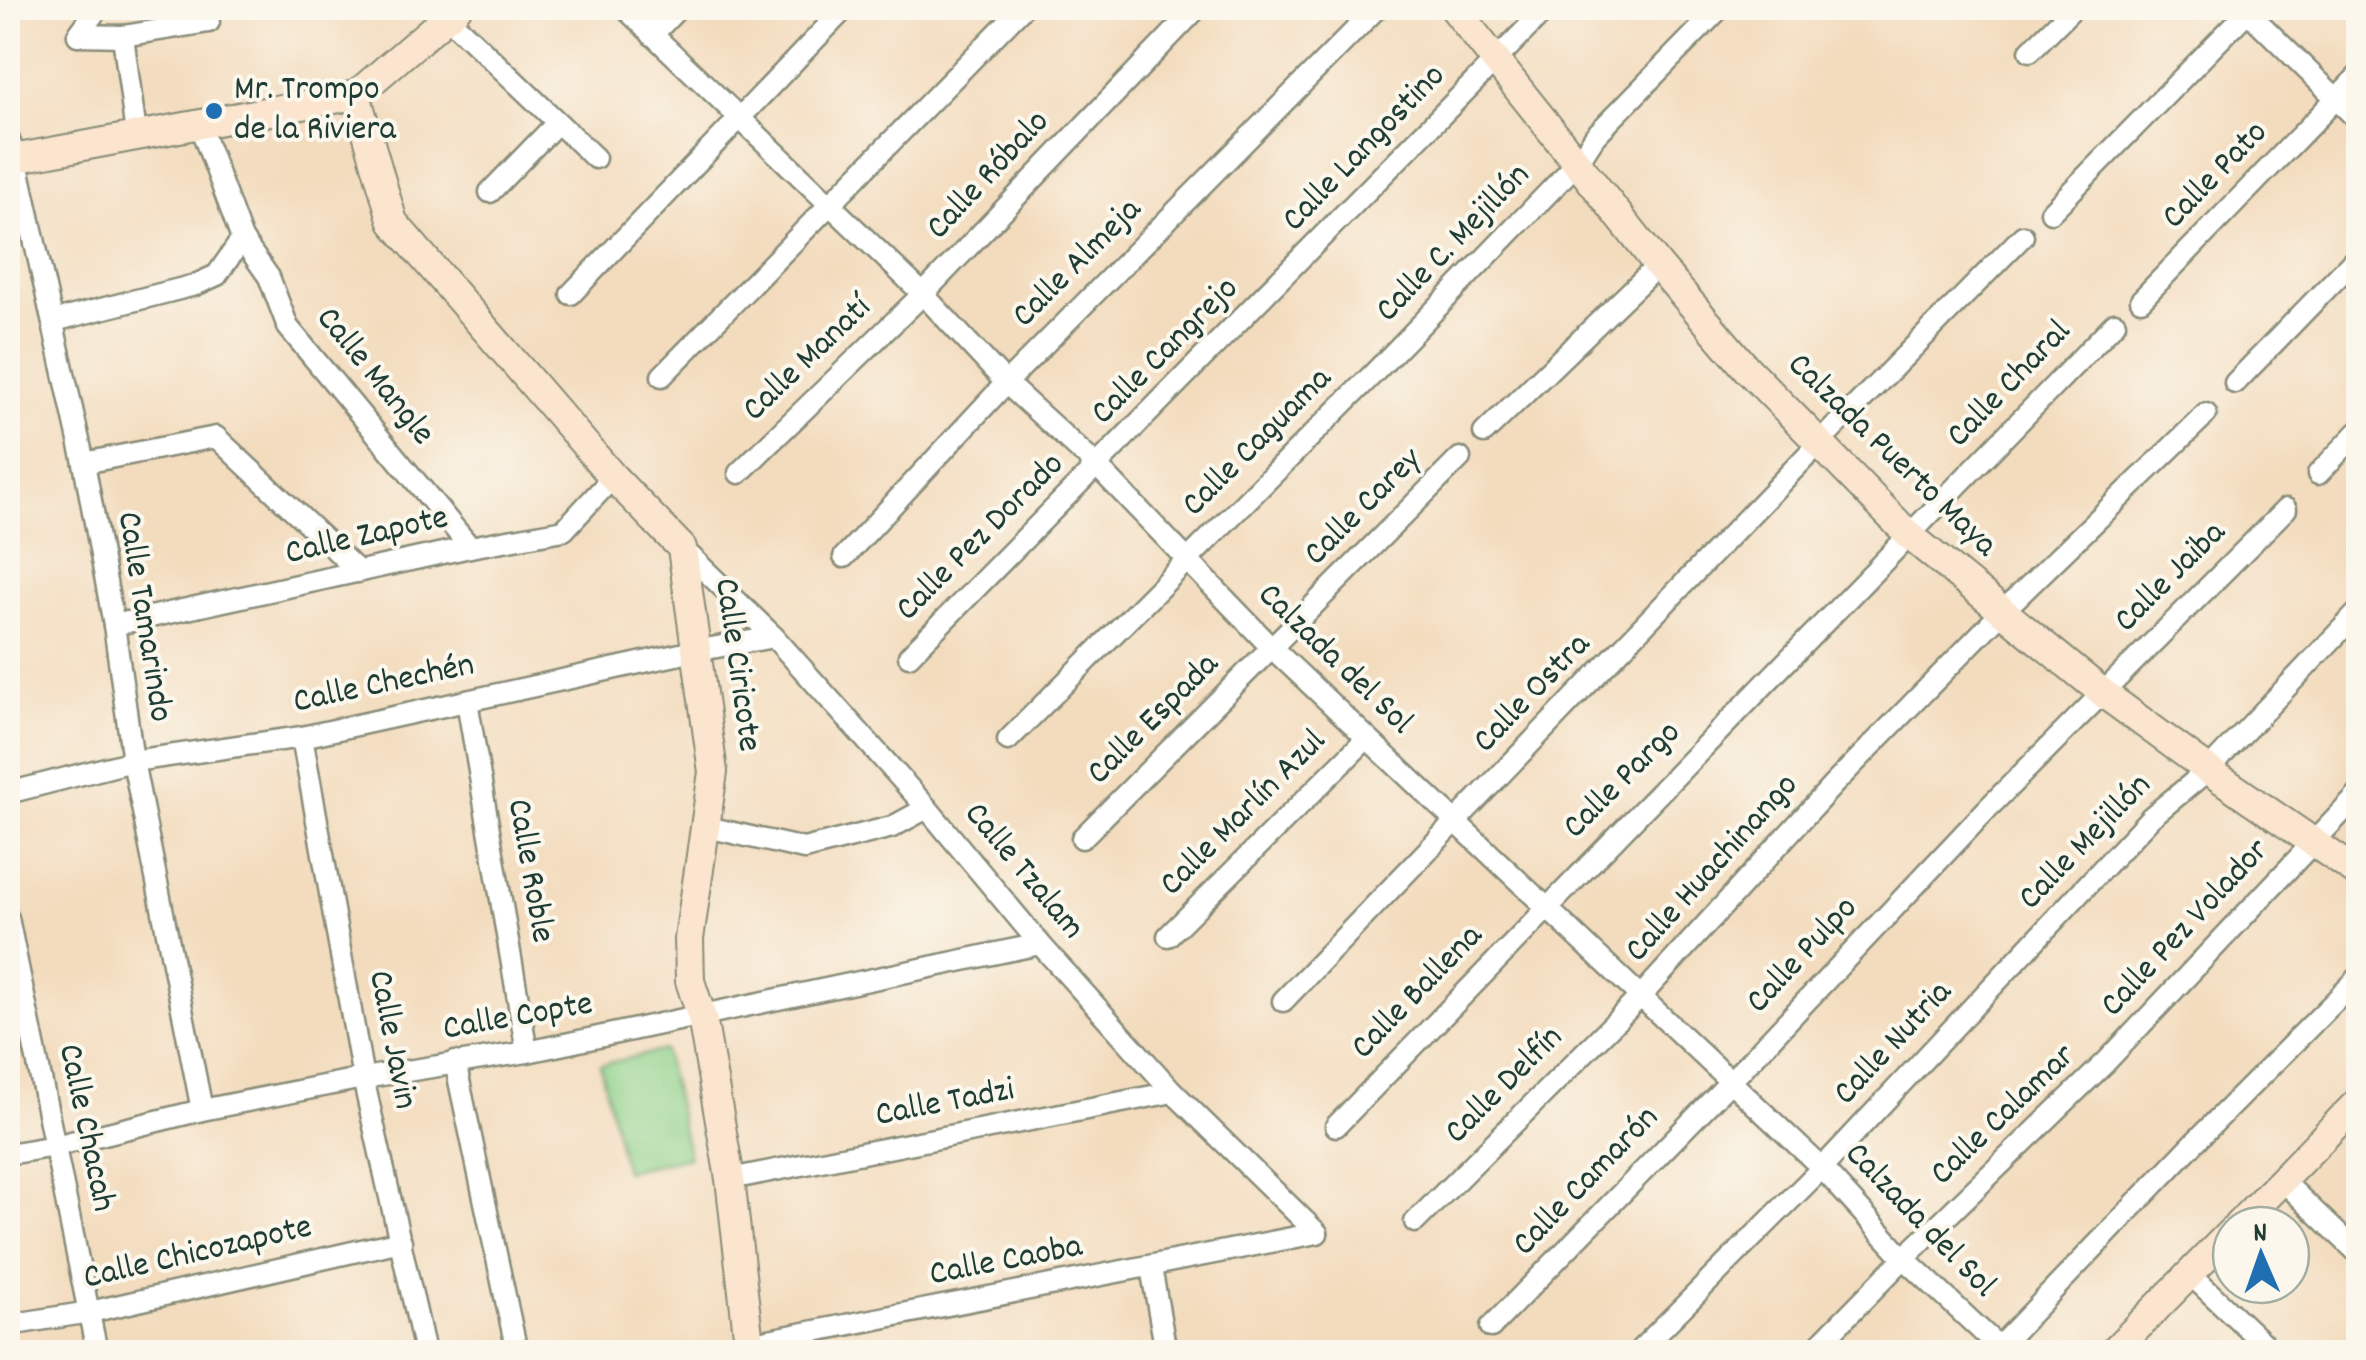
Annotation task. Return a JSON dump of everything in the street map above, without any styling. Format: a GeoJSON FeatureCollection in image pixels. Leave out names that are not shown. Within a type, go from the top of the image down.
{"type":"FeatureCollection","features":[{"type":"Feature","properties":{"kind":"street"},"geometry":{"type":"LineString","coordinates":[[98,8],[78,35],[123,36],[209,22],[192,8]]}},
{"type":"Feature","properties":{"kind":"street","name":"Calzada del Sol"},"geometry":{"type":"LineString","coordinates":[[624,8],[923,294],[1006,383],[1098,468],[1272,648],[1822,1168],[1904,1258],[1999,1351]]}},
{"type":"Feature","properties":{"kind":"street"},"geometry":{"type":"LineString","coordinates":[[652,35],[678,8]]}},
{"type":"Feature","properties":{"kind":"street"},"geometry":{"type":"LineString","coordinates":[[571,294],[844,8]]}},
{"type":"Feature","properties":{"kind":"street","name":"Calle Róbalo"},"geometry":{"type":"LineString","coordinates":[[923,294],[1197,8]]}},
{"type":"Feature","properties":{"kind":"street","name":"Calle Almeja"},"geometry":{"type":"LineString","coordinates":[[844,557],[1006,383],[1377,8]]}},
{"type":"Feature","properties":{"kind":"street","name":"Calzada Puerto Maya"},"geometry":{"type":"LineString","coordinates":[[1454,8],[1658,265],[1747,370],[1910,535],[2103,692],[2208,770],[2358,872]]}},
{"type":"Feature","properties":{"kind":"street","name":"Calle Langostino"},"geometry":{"type":"LineString","coordinates":[[1280,282],[1547,8]]}},
{"type":"Feature","properties":{"kind":"street","name":"Calle C. Mejillón"},"geometry":{"type":"LineString","coordinates":[[1376,371],[1720,8]]}},
{"type":"Feature","properties":{"kind":"street"},"geometry":{"type":"LineString","coordinates":[[2030,51],[2073,8]]}},
{"type":"Feature","properties":{"kind":"street"},"geometry":{"type":"LineString","coordinates":[[2052,212],[2248,9],[2358,120]]}},
{"type":"Feature","properties":{"kind":"street"},"geometry":{"type":"LineString","coordinates":[[10,152],[200,126],[356,95],[448,10],[556,124],[594,158]]}},
{"type":"Feature","properties":{"kind":"street"},"geometry":{"type":"LineString","coordinates":[[662,376],[1017,13]]}},
{"type":"Feature","properties":{"kind":"street"},"geometry":{"type":"LineString","coordinates":[[123,36],[136,134]]}},
{"type":"Feature","properties":{"kind":"street","name":"Calle Pato"},"geometry":{"type":"LineString","coordinates":[[2140,300],[2358,76]]}},
{"type":"Feature","properties":{"kind":"street","name":"Calle Ciricote"},"geometry":{"type":"LineString","coordinates":[[356,95],[393,222],[613,477],[682,548],[714,772],[689,939],[690,981],[702,1017],[730,1179],[750,1349]]}},
{"type":"Feature","properties":{"kind":"street"},"geometry":{"type":"LineString","coordinates":[[490,192],[556,124]]}},
{"type":"Feature","properties":{"kind":"street","name":"Calle Mangle"},"geometry":{"type":"LineString","coordinates":[[200,126],[242,239],[269,277],[288,327],[470,546]]}},
{"type":"Feature","properties":{"kind":"street","name":"Calle Tamarindo"},"geometry":{"type":"LineString","coordinates":[[10,152],[54,321],[84,463],[114,625],[133,761],[202,1110]]}},
{"type":"Feature","properties":{"kind":"street","name":"Calle Ostra"},"geometry":{"type":"LineString","coordinates":[[1283,1001],[1819,442],[2023,236]]}},
{"type":"Feature","properties":{"kind":"street"},"geometry":{"type":"LineString","coordinates":[[54,321],[195,285],[217,275],[242,239]]}},
{"type":"Feature","properties":{"kind":"street"},"geometry":{"type":"LineString","coordinates":[[2235,383],[2358,256]]}},
{"type":"Feature","properties":{"kind":"street"},"geometry":{"type":"LineString","coordinates":[[1484,433],[1658,265]]}},
{"type":"Feature","properties":{"kind":"street","name":"Calle Cangrejo"},"geometry":{"type":"LineString","coordinates":[[1098,468],[1280,282]]}},
{"type":"Feature","properties":{"kind":"street","name":"Calle Manatí"},"geometry":{"type":"LineString","coordinates":[[739,473],[923,294]]}},
{"type":"Feature","properties":{"kind":"street","name":"Calle Charal"},"geometry":{"type":"LineString","coordinates":[[1746,703],[2116,322]]}},
{"type":"Feature","properties":{"kind":"street","name":"Calle Caguama"},"geometry":{"type":"LineString","coordinates":[[1008,740],[1376,371]]}},
{"type":"Feature","properties":{"kind":"street","name":"Calle Huachinango"},"geometry":{"type":"LineString","coordinates":[[1641,996],[1833,785],[2206,414]]}},
{"type":"Feature","properties":{"kind":"street"},"geometry":{"type":"LineString","coordinates":[[2318,474],[2358,432]]}},
{"type":"Feature","properties":{"kind":"street"},"geometry":{"type":"LineString","coordinates":[[84,463],[216,437],[359,572]]}},
{"type":"Feature","properties":{"kind":"street","name":"Calle Carey"},"geometry":{"type":"LineString","coordinates":[[1272,648],[1460,458]]}},
{"type":"Feature","properties":{"kind":"street","name":"Calle Pez Dorado"},"geometry":{"type":"LineString","coordinates":[[910,656],[1098,468]]}},
{"type":"Feature","properties":{"kind":"street","name":"Calle Zapote"},"geometry":{"type":"LineString","coordinates":[[114,625],[470,546],[564,530],[613,477]]}},
{"type":"Feature","properties":{"kind":"street","name":"Calle Jaiba"},"geometry":{"type":"LineString","coordinates":[[1924,875],[2286,508]]}},
{"type":"Feature","properties":{"kind":"street","name":"Calle Tzalam"},"geometry":{"type":"LineString","coordinates":[[682,548],[774,637],[1173,1092],[1318,1233]]}},
{"type":"Feature","properties":{"kind":"street","name":"Calle Mejillón"},"geometry":{"type":"LineString","coordinates":[[2014,964],[2150,818],[2208,770],[2358,612]]}},
{"type":"Feature","properties":{"kind":"street","name":"Calle Chechén"},"geometry":{"type":"LineString","coordinates":[[8,793],[133,761],[302,738],[694,651],[774,637]]}},
{"type":"Feature","properties":{"kind":"street","name":"Calle Espada"},"geometry":{"type":"LineString","coordinates":[[1082,838],[1272,648]]}},
{"type":"Feature","properties":{"kind":"street","name":"Calle Roble"},"geometry":{"type":"LineString","coordinates":[[467,701],[527,1052]]}},
{"type":"Feature","properties":{"kind":"street","name":"Calle Pargo"},"geometry":{"type":"LineString","coordinates":[[1546,905],[1746,703]]}},
{"type":"Feature","properties":{"kind":"street","name":"Calle Javin"},"geometry":{"type":"LineString","coordinates":[[302,738],[363,1078],[425,1352]]}},
{"type":"Feature","properties":{"kind":"street","name":"Calle Marlín Azul"},"geometry":{"type":"LineString","coordinates":[[1168,936],[1367,738]]}},
{"type":"Feature","properties":{"kind":"street","name":"Calle Pez Volador"},"geometry":{"type":"LineString","coordinates":[[2106,1062],[2358,795]]}},
{"type":"Feature","properties":{"kind":"street"},"geometry":{"type":"LineString","coordinates":[[708,828],[804,849],[892,827],[926,808]]}},
{"type":"Feature","properties":{"kind":"street","name":"Calle Pulpo"},"geometry":{"type":"LineString","coordinates":[[1730,1082],[1924,875]]}},
{"type":"Feature","properties":{"kind":"street","name":"Calle Ballena"},"geometry":{"type":"LineString","coordinates":[[1336,1126],[1546,905]]}},
{"type":"Feature","properties":{"kind":"street","name":"Calle Chacah"},"geometry":{"type":"LineString","coordinates":[[8,918],[97,1352]]}},
{"type":"Feature","properties":{"kind":"street","name":"Calle Copte"},"geometry":{"type":"LineString","coordinates":[[8,1154],[202,1110],[363,1078],[527,1052],[1040,944]]}},
{"type":"Feature","properties":{"kind":"street","name":"Calle Nutria"},"geometry":{"type":"LineString","coordinates":[[1638,1352],[1822,1168],[2014,964]]}},
{"type":"Feature","properties":{"kind":"street"},"geometry":{"type":"LineString","coordinates":[[1999,1351],[2194,1144],[2358,978]]}},
{"type":"Feature","properties":{"kind":"street","name":"Calle Delfín"},"geometry":{"type":"LineString","coordinates":[[1415,1222],[1641,996]]}},
{"type":"Feature","properties":{"kind":"street"},"geometry":{"type":"LineString","coordinates":[[455,1062],[516,1352]]}},
{"type":"Feature","properties":{"kind":"street","name":"Calle Calamar"},"geometry":{"type":"LineString","coordinates":[[1812,1352],[2106,1062]]}},
{"type":"Feature","properties":{"kind":"street","name":"Calle Camarón"},"geometry":{"type":"LineString","coordinates":[[1491,1326],[1730,1082]]}},
{"type":"Feature","properties":{"kind":"street","name":"Calle Tadzi"},"geometry":{"type":"LineString","coordinates":[[730,1179],[1173,1092]]}},
{"type":"Feature","properties":{"kind":"street"},"geometry":{"type":"LineString","coordinates":[[2258,1205],[2358,1102]]}},
{"type":"Feature","properties":{"kind":"street"},"geometry":{"type":"LineString","coordinates":[[2282,1180],[2358,1253]]}},
{"type":"Feature","properties":{"kind":"street","name":"Calle Caoba"},"geometry":{"type":"LineString","coordinates":[[707,1352],[750,1349],[1318,1233]]}},
{"type":"Feature","properties":{"kind":"street","name":"Calle Chicozapote"},"geometry":{"type":"LineString","coordinates":[[8,1325],[90,1312],[401,1242]]}},
{"type":"Feature","properties":{"kind":"street"},"geometry":{"type":"LineString","coordinates":[[2113,1352],[2211,1252]]}},
{"type":"Feature","properties":{"kind":"street"},"geometry":{"type":"LineString","coordinates":[[1151,1267],[1166,1352]]}},
{"type":"Feature","properties":{"kind":"street"},"geometry":{"type":"LineString","coordinates":[[2190,1274],[2272,1352]]}},
{"type":"Feature","properties":{"kind":"green space"},"geometry":{"type":"Polygon","coordinates":[[[664,1050],[689,1157],[625,1171],[600,1065],[664,1050]]]}},
{"type":"Feature","properties":{"kind":"place","name":"Mr. Trompo de la Riviera"},"geometry":{"type":"Point","coordinates":[214,111]}}]}
